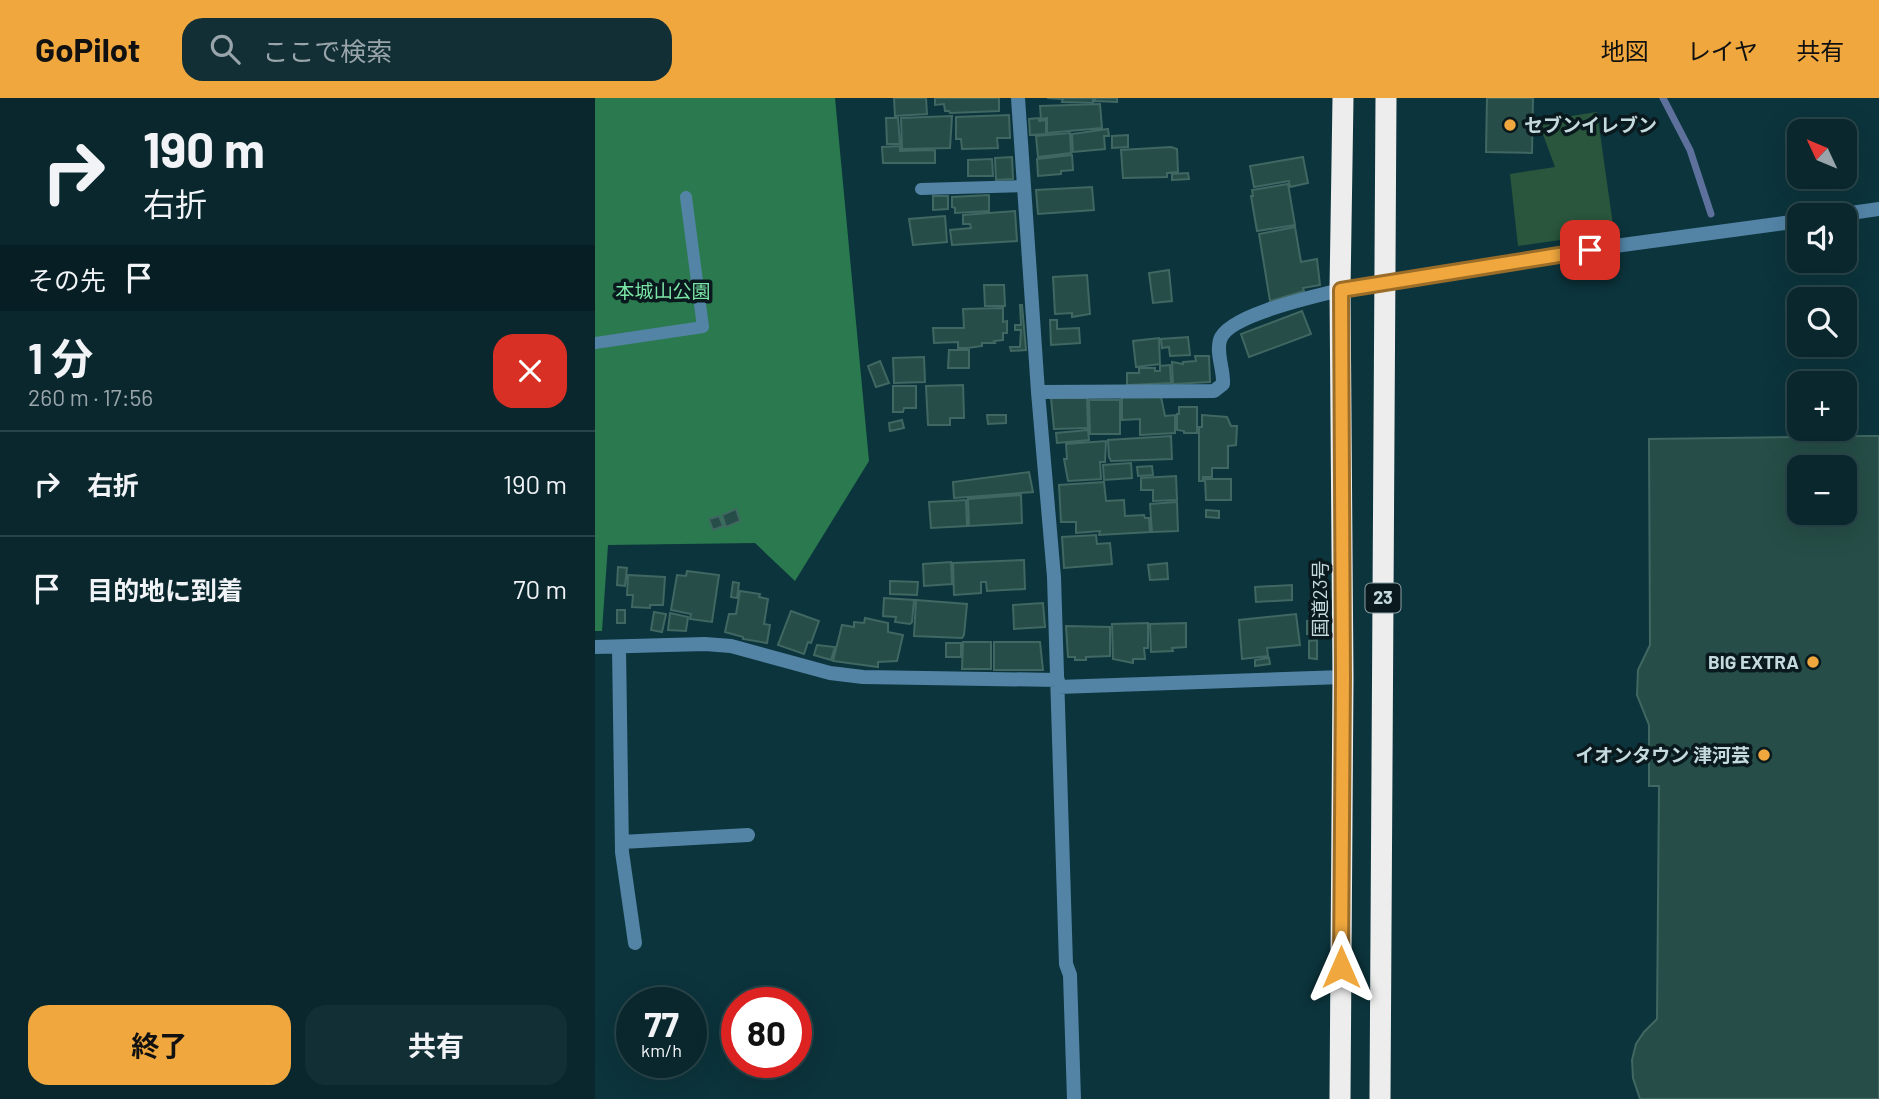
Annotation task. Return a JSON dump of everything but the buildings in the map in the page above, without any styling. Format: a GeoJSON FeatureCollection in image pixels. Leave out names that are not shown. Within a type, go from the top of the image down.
{"type":"FeatureCollection","features":[{"type":"Feature","properties":{"kind":"highway","name":"国道23号"},"geometry":{"type":"LineString","coordinates":[[1340,1099],[1343,98]]}},
{"type":"Feature","properties":{"kind":"highway","name":"23"},"geometry":{"type":"LineString","coordinates":[[1380,1099],[1386,98]]}},
{"type":"Feature","properties":{"kind":"street"},"geometry":{"type":"LineString","coordinates":[[1018,98],[1053,565],[1066,964],[1070,975],[1074,1099]]}},
{"type":"Feature","properties":{"kind":"street"},"geometry":{"type":"LineString","coordinates":[[1857,212],[1879,209]]}},
{"type":"Feature","properties":{"kind":"street"},"geometry":{"type":"LineString","coordinates":[[1038,392],[1218,390],[1223,380],[1220,340],[1227,328],[1268,310],[1341,290],[1615,246],[1787,223]]}},
{"type":"Feature","properties":{"kind":"street"},"geometry":{"type":"LineString","coordinates":[[595,647],[695,643],[717,645],[830,673],[863,677],[1058,684],[1343,677]]}},
{"type":"Feature","properties":{"kind":"street"},"geometry":{"type":"LineString","coordinates":[[619,648],[622,842],[635,943]]}},
{"type":"Feature","properties":{"kind":"street"},"geometry":{"type":"LineString","coordinates":[[622,842],[748,835]]}},
{"type":"Feature","properties":{"kind":"lane"},"geometry":{"type":"LineString","coordinates":[[921,189],[1024,186]]}},
{"type":"Feature","properties":{"kind":"lane"},"geometry":{"type":"LineString","coordinates":[[595,343],[703,327],[686,197]]}},
{"type":"Feature","properties":{"kind":"green space","name":"本城山公園"},"geometry":{"type":"Polygon","coordinates":[[[595,98],[835,98],[869,461],[795,581],[755,543],[608,545],[602,631],[595,631],[595,98]]]}},
{"type":"Feature","properties":{"kind":"green space"},"geometry":{"type":"Polygon","coordinates":[[[1597,112],[1614,232],[1518,246],[1510,174],[1555,167],[1538,121],[1597,112]]]}},
{"type":"Feature","properties":{"kind":"waterway"},"geometry":{"type":"LineString","coordinates":[[1663,98],[1690,150],[1711,214]]}},
{"type":"Feature","properties":{"kind":"place","name":"セブンイレブン"},"geometry":{"type":"Point","coordinates":[1510,125]}},
{"type":"Feature","properties":{"kind":"place","name":"BIG EXTRA"},"geometry":{"type":"Point","coordinates":[1813,662]}},
{"type":"Feature","properties":{"kind":"place","name":"イオンタウン 津河芸"},"geometry":{"type":"Point","coordinates":[1764,755]}},
{"type":"Feature","properties":{"kind":"route"},"geometry":{"type":"LineString","coordinates":[[1341,967],[1341,290],[1590,250]]}}]}
